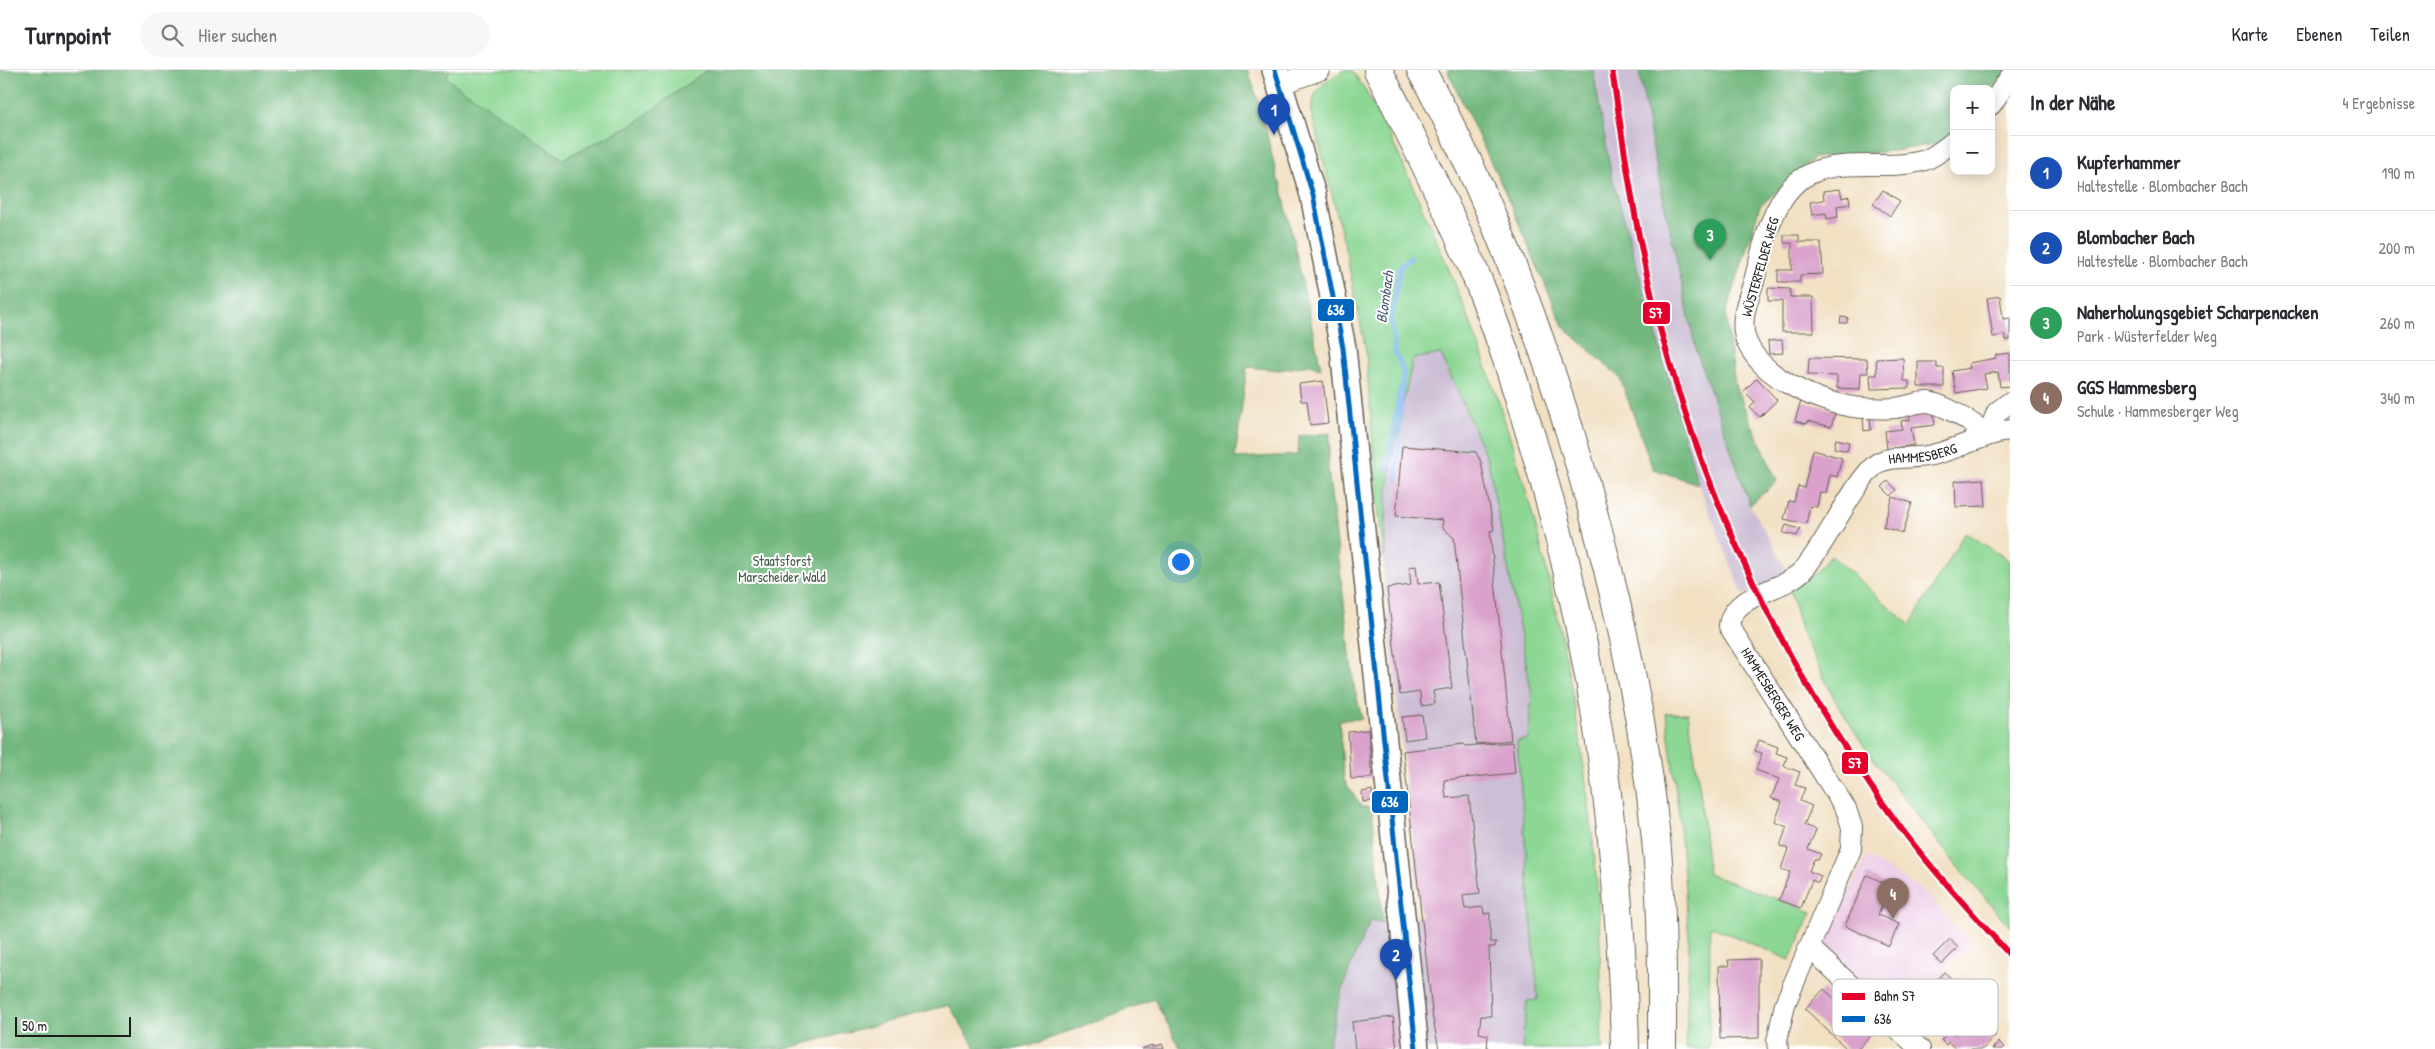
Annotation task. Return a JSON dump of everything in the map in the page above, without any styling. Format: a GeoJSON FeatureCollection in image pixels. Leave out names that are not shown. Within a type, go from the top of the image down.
{"type":"FeatureCollection","features":[{"type":"Feature","properties":{"kind":"highway"},"geometry":{"type":"LineString","coordinates":[[1378,70],[1440,193],[1479,284],[1510,366],[1561,539],[1582,635],[1606,778],[1619,904],[1625,1049]]}},
{"type":"Feature","properties":{"kind":"highway"},"geometry":{"type":"LineString","coordinates":[[1421,70],[1438,101],[1478,188],[1539,334],[1590,496],[1608,564],[1638,701],[1656,840],[1661,904],[1662,1049]]}},
{"type":"Feature","properties":{"kind":"main road"},"geometry":{"type":"LineString","coordinates":[[1278,77],[1313,195],[1344,348],[1416,1049]]}},
{"type":"Feature","properties":{"kind":"street"},"geometry":{"type":"LineString","coordinates":[[1278,77],[1320,70]]}},
{"type":"Feature","properties":{"kind":"street"},"geometry":{"type":"LineString","coordinates":[[1995,99],[2010,77]]}},
{"type":"Feature","properties":{"kind":"street","name":"WÜSTERFELDER WEG"},"geometry":{"type":"LineString","coordinates":[[1950,144],[1926,159],[1908,164],[1849,165],[1818,170],[1797,182],[1776,211],[1770,224],[1746,309],[1745,335],[1755,354],[1773,372],[1796,389],[1830,404],[1863,408],[1894,408],[1926,402],[1946,407],[1988,434]]}},
{"type":"Feature","properties":{"kind":"street"},"geometry":{"type":"LineString","coordinates":[[1988,434],[1997,412],[2010,402]]}},
{"type":"Feature","properties":{"kind":"street","name":"HAMMESBERG"},"geometry":{"type":"LineString","coordinates":[[1862,481],[1878,464],[1899,458],[1927,456],[1988,434],[2010,430]]}},
{"type":"Feature","properties":{"kind":"street","name":"HAMMESBERGER WEG"},"geometry":{"type":"LineString","coordinates":[[1778,1049],[1777,1041],[1786,1004],[1851,850],[1852,827],[1846,809],[1730,626],[1730,618],[1743,602],[1788,583],[1809,562],[1862,481]]}},
{"type":"Feature","properties":{"kind":"street"},"geometry":{"type":"LineString","coordinates":[[1810,948],[1844,979]]}},
{"type":"Feature","properties":{"kind":"street"},"geometry":{"type":"LineString","coordinates":[[1906,1036],[1920,1049]]}},
{"type":"Feature","properties":{"kind":"shaded area"},"geometry":{"type":"Polygon","coordinates":[[[1593,70],[1639,70],[1654,155],[1696,350],[1750,505],[1789,574],[1743,595],[1698,484],[1611,173],[1593,70]]]}},
{"type":"Feature","properties":{"kind":"shaded area"},"geometry":{"type":"Polygon","coordinates":[[[1441,354],[1488,461],[1532,695],[1528,740],[1517,742],[1538,1001],[1527,1001],[1522,1049],[1328,1049],[1334,1018],[1360,942],[1371,919],[1383,923],[1421,916],[1385,589],[1384,557],[1387,498],[1394,445],[1413,359],[1441,354]]]}},
{"type":"Feature","properties":{"kind":"shaded area"},"geometry":{"type":"Polygon","coordinates":[[[1866,856],[1926,893],[1971,944],[1936,979],[1853,979],[1823,951],[1866,856]]]}},
{"type":"Feature","properties":{"kind":"green space","name":"Staatsforst Marscheider Wald"},"geometry":{"type":"Polygon","coordinates":[[[0,70],[450,70],[446,78],[563,159],[635,123],[707,70],[1248,70],[1260,107],[1278,180],[1281,184],[1321,368],[1309,365],[1279,370],[1247,367],[1235,458],[1298,455],[1299,436],[1330,433],[1328,469],[1354,686],[1362,719],[1339,720],[1344,780],[1361,806],[1372,808],[1383,923],[1371,920],[1364,935],[1340,999],[1328,1049],[1181,1049],[1154,999],[1030,1046],[1016,1049],[976,1049],[949,1005],[786,1049],[527,1049],[488,1045],[480,1049],[0,1049],[0,70]]]}},
{"type":"Feature","properties":{"kind":"green space"},"geometry":{"type":"Polygon","coordinates":[[[450,70],[707,70],[635,123],[563,159],[445,78],[450,70]]]}},
{"type":"Feature","properties":{"kind":"green space"},"geometry":{"type":"Polygon","coordinates":[[[1344,70],[1352,70],[1375,108],[1405,169],[1464,307],[1493,385],[1541,546],[1575,709],[1587,791],[1598,896],[1602,1049],[1522,1049],[1527,1001],[1538,1000],[1517,741],[1528,739],[1532,695],[1488,461],[1441,354],[1413,359],[1394,445],[1387,498],[1384,557],[1376,490],[1366,351],[1344,242],[1312,116],[1313,100],[1316,93],[1325,83],[1344,70]]]}},
{"type":"Feature","properties":{"kind":"green space"},"geometry":{"type":"Polygon","coordinates":[[[1447,70],[1593,70],[1611,173],[1698,484],[1653,469],[1620,378],[1563,326],[1506,194],[1447,70]]]}},
{"type":"Feature","properties":{"kind":"green space"},"geometry":{"type":"Polygon","coordinates":[[[1639,70],[2010,70],[1995,85],[1950,85],[1950,142],[1893,151],[1814,158],[1760,206],[1726,314],[1735,386],[1777,481],[1750,505],[1696,350],[1654,155],[1639,70]]]}},
{"type":"Feature","properties":{"kind":"green space"},"geometry":{"type":"Polygon","coordinates":[[[1965,532],[2010,561],[2010,927],[1952,860],[1868,752],[1836,702],[1802,634],[1790,589],[1816,572],[1831,555],[1910,625],[1965,532]]]}},
{"type":"Feature","properties":{"kind":"green space"},"geometry":{"type":"Polygon","coordinates":[[[1666,713],[1688,713],[1700,790],[1708,874],[1812,912],[1790,960],[1710,926],[1709,1049],[1686,1049],[1689,938],[1679,816],[1666,713]]]}},
{"type":"Feature","properties":{"kind":"building"},"geometry":{"type":"Polygon","coordinates":[[[1840,189],[1842,198],[1849,196],[1850,204],[1837,206],[1838,217],[1827,219],[1826,213],[1812,215],[1810,202],[1824,200],[1823,191],[1840,189]]]}},
{"type":"Feature","properties":{"kind":"building"},"geometry":{"type":"Polygon","coordinates":[[[1883,190],[1900,201],[1890,216],[1873,204],[1883,190]]]}},
{"type":"Feature","properties":{"kind":"building"},"geometry":{"type":"Polygon","coordinates":[[[1784,235],[1799,235],[1799,242],[1821,242],[1823,274],[1800,275],[1800,282],[1778,282],[1778,270],[1792,270],[1792,243],[1784,243],[1784,235]]]}},
{"type":"Feature","properties":{"kind":"building"},"geometry":{"type":"Polygon","coordinates":[[[1768,288],[1790,289],[1790,297],[1813,297],[1814,332],[1782,332],[1782,301],[1768,301],[1768,288]]]}},
{"type":"Feature","properties":{"kind":"building"},"geometry":{"type":"Polygon","coordinates":[[[2000,296],[2003,319],[2010,318],[2010,340],[2006,340],[2005,335],[1993,337],[1987,298],[2000,296]]]}},
{"type":"Feature","properties":{"kind":"building"},"geometry":{"type":"Polygon","coordinates":[[[1841,317],[1848,318],[1847,323],[1840,323],[1841,317]]]}},
{"type":"Feature","properties":{"kind":"building"},"geometry":{"type":"Polygon","coordinates":[[[1782,340],[1783,353],[1769,354],[1768,341],[1782,340]]]}},
{"type":"Feature","properties":{"kind":"building"},"geometry":{"type":"Polygon","coordinates":[[[2010,353],[2010,386],[2000,387],[1998,372],[1984,374],[1987,388],[1956,393],[1952,371],[1970,368],[1969,363],[1996,358],[1995,355],[2010,353]]]}},
{"type":"Feature","properties":{"kind":"building"},"geometry":{"type":"Polygon","coordinates":[[[1809,358],[1867,359],[1868,373],[1861,373],[1860,389],[1837,388],[1837,376],[1808,375],[1809,358]]]}},
{"type":"Feature","properties":{"kind":"building"},"geometry":{"type":"Polygon","coordinates":[[[1903,358],[1904,381],[1909,381],[1909,388],[1871,389],[1870,375],[1877,375],[1876,359],[1903,358]]]}},
{"type":"Feature","properties":{"kind":"building"},"geometry":{"type":"Polygon","coordinates":[[[1918,362],[1937,362],[1937,368],[1944,368],[1944,387],[1918,387],[1918,362]]]}},
{"type":"Feature","properties":{"kind":"building"},"geometry":{"type":"Polygon","coordinates":[[[1757,378],[1777,400],[1760,417],[1750,408],[1755,402],[1744,391],[1757,378]]]}},
{"type":"Feature","properties":{"kind":"building"},"geometry":{"type":"Polygon","coordinates":[[[1323,381],[1328,423],[1310,425],[1307,401],[1301,401],[1299,384],[1323,381]]]}},
{"type":"Feature","properties":{"kind":"building"},"geometry":{"type":"Polygon","coordinates":[[[1801,401],[1836,410],[1831,427],[1808,421],[1807,424],[1795,421],[1801,401]]]}},
{"type":"Feature","properties":{"kind":"building"},"geometry":{"type":"Polygon","coordinates":[[[1932,406],[1935,425],[1911,428],[1914,445],[1887,449],[1885,431],[1902,429],[1901,421],[1910,420],[1909,410],[1932,406]]]}},
{"type":"Feature","properties":{"kind":"building"},"geometry":{"type":"Polygon","coordinates":[[[1870,417],[1871,430],[1864,431],[1863,418],[1870,417]]]}},
{"type":"Feature","properties":{"kind":"building"},"geometry":{"type":"Polygon","coordinates":[[[1836,439],[1849,442],[1847,451],[1834,448],[1836,439]]]}},
{"type":"Feature","properties":{"kind":"building"},"geometry":{"type":"Polygon","coordinates":[[[1402,446],[1476,452],[1481,462],[1494,530],[1490,531],[1511,740],[1476,744],[1454,538],[1442,527],[1443,520],[1396,516],[1402,446]]]}},
{"type":"Feature","properties":{"kind":"building"},"geometry":{"type":"Polygon","coordinates":[[[1813,450],[1842,458],[1837,477],[1830,475],[1826,493],[1820,492],[1817,507],[1810,506],[1806,524],[1784,519],[1789,501],[1794,502],[1798,486],[1804,488],[1813,450]]]}},
{"type":"Feature","properties":{"kind":"building"},"geometry":{"type":"Polygon","coordinates":[[[1984,479],[1986,506],[1956,507],[1955,481],[1984,479]]]}},
{"type":"Feature","properties":{"kind":"building"},"geometry":{"type":"Polygon","coordinates":[[[1888,481],[1897,490],[1891,496],[1882,487],[1888,481]]]}},
{"type":"Feature","properties":{"kind":"building"},"geometry":{"type":"Polygon","coordinates":[[[1893,497],[1912,503],[1903,533],[1883,527],[1893,497]]]}},
{"type":"Feature","properties":{"kind":"building"},"geometry":{"type":"Polygon","coordinates":[[[1786,525],[1800,529],[1797,536],[1783,533],[1786,525]]]}},
{"type":"Feature","properties":{"kind":"building"},"geometry":{"type":"Polygon","coordinates":[[[1416,566],[1418,584],[1439,582],[1452,688],[1433,691],[1435,704],[1421,706],[1420,692],[1400,695],[1387,588],[1411,585],[1409,567],[1416,566]]]}},
{"type":"Feature","properties":{"kind":"building"},"geometry":{"type":"Polygon","coordinates":[[[1422,715],[1425,737],[1405,740],[1402,717],[1422,715]]]}},
{"type":"Feature","properties":{"kind":"building"},"geometry":{"type":"Polygon","coordinates":[[[1368,730],[1372,778],[1351,779],[1348,732],[1368,730]]]}},
{"type":"Feature","properties":{"kind":"building"},"geometry":{"type":"Polygon","coordinates":[[[1759,740],[1778,747],[1776,753],[1787,757],[1784,766],[1800,772],[1795,785],[1805,788],[1800,801],[1812,806],[1804,825],[1816,830],[1808,849],[1821,854],[1818,860],[1814,859],[1809,871],[1821,876],[1818,883],[1812,880],[1801,908],[1779,900],[1790,872],[1781,869],[1788,849],[1780,846],[1787,827],[1775,822],[1782,802],[1771,798],[1779,779],[1756,770],[1762,753],[1755,751],[1759,740]]]}},
{"type":"Feature","properties":{"kind":"building"},"geometry":{"type":"Polygon","coordinates":[[[1512,742],[1515,773],[1444,780],[1446,798],[1469,796],[1480,893],[1463,895],[1465,909],[1483,907],[1484,914],[1490,913],[1490,942],[1496,942],[1495,947],[1489,947],[1491,1016],[1481,1016],[1479,1033],[1488,1035],[1487,1049],[1439,1049],[1433,1020],[1403,751],[1464,744],[1465,746],[1512,742]]]}},
{"type":"Feature","properties":{"kind":"building"},"geometry":{"type":"Polygon","coordinates":[[[1372,790],[1373,801],[1363,802],[1362,792],[1372,790]]]}},
{"type":"Feature","properties":{"kind":"building"},"geometry":{"type":"Polygon","coordinates":[[[1867,875],[1891,886],[1878,915],[1899,924],[1889,946],[1845,926],[1867,875]]]}},
{"type":"Feature","properties":{"kind":"building"},"geometry":{"type":"Polygon","coordinates":[[[1950,939],[1958,948],[1942,964],[1933,956],[1950,939]]]}},
{"type":"Feature","properties":{"kind":"building"},"geometry":{"type":"Polygon","coordinates":[[[1759,959],[1759,1038],[1720,1039],[1719,966],[1729,966],[1728,960],[1759,959]]]}},
{"type":"Feature","properties":{"kind":"building"},"geometry":{"type":"Polygon","coordinates":[[[1944,972],[1952,979],[1938,979],[1944,972]]]}},
{"type":"Feature","properties":{"kind":"building"},"geometry":{"type":"Polygon","coordinates":[[[1824,989],[1832,996],[1832,1035],[1805,1009],[1824,989]]]}},
{"type":"Feature","properties":{"kind":"building"},"geometry":{"type":"Polygon","coordinates":[[[1393,1017],[1397,1049],[1355,1049],[1352,1022],[1393,1017]]]}},
{"type":"Feature","properties":{"kind":"building"},"geometry":{"type":"Polygon","coordinates":[[[1833,1036],[1870,1036],[1858,1049],[1847,1049],[1833,1036]]]}},
{"type":"Feature","properties":{"kind":"building"},"geometry":{"type":"Polygon","coordinates":[[[1945,1036],[1995,1036],[1983,1049],[1956,1049],[1948,1042],[1946,1045],[1941,1040],[1945,1036]]]}},
{"type":"Feature","properties":{"kind":"building"},"geometry":{"type":"Polygon","coordinates":[[[1999,1042],[2004,1047],[2002,1049],[1992,1049],[1999,1042]]]}},
{"type":"Feature","properties":{"kind":"building"},"geometry":{"type":"Polygon","coordinates":[[[1162,1044],[1164,1049],[1141,1049],[1153,1045],[1153,1047],[1162,1044]]]}},
{"type":"Feature","properties":{"kind":"waterway","name":"Blombach"},"geometry":{"type":"LineString","coordinates":[[1397,480],[1403,371],[1395,352],[1391,321],[1400,267],[1411,258]]}},
{"type":"Feature","properties":{"kind":"waterway","name":"Blombach"},"geometry":{"type":"LineString","coordinates":[[1387,470],[1400,389]]}},
{"type":"Feature","properties":{"kind":"rail line","name":"S7"},"geometry":{"type":"LineString","coordinates":[[1612,70],[1647,276],[1673,375],[1696,444],[1722,512],[1751,578],[1819,706],[1858,767],[1900,827],[1926,860],[2010,955]]}},
{"type":"Feature","properties":{"kind":"transit line","name":"636"},"geometry":{"type":"LineString","coordinates":[[1275,70],[1313,195],[1343,348],[1416,1049]]}},
{"type":"Feature","properties":{"kind":"place","name":"Kupferhammer"},"geometry":{"type":"Point","coordinates":[1274,135]}},
{"type":"Feature","properties":{"kind":"place","name":"Naherholungsgebiet Scharpenacken"},"geometry":{"type":"Point","coordinates":[1710,260]}},
{"type":"Feature","properties":{"kind":"place","name":"GGS Hammesberg"},"geometry":{"type":"Point","coordinates":[1893,919]}},
{"type":"Feature","properties":{"kind":"place","name":"Blombacher Bach"},"geometry":{"type":"Point","coordinates":[1396,980]}}]}
